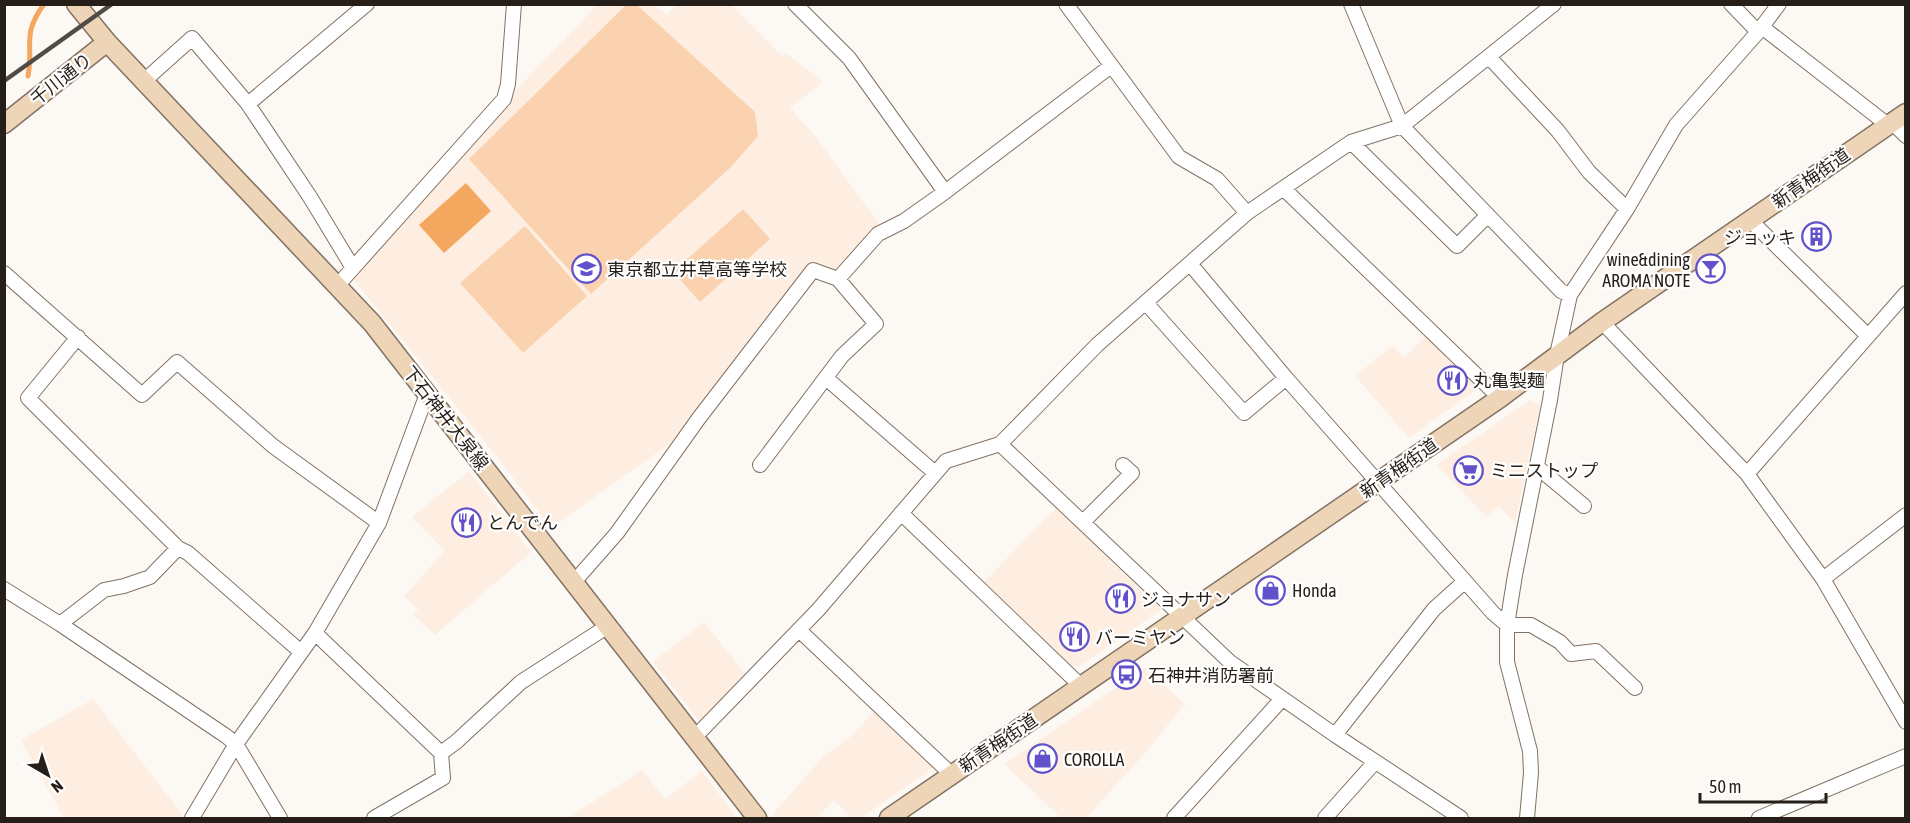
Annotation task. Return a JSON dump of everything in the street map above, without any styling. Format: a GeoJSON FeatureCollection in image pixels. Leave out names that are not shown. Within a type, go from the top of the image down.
{"type":"FeatureCollection","features":[{"type":"Feature","properties":{"kind":"main road","name":"千川通り"},"geometry":{"type":"LineString","coordinates":[[4,124],[107,42],[76,4]]}},
{"type":"Feature","properties":{"kind":"main road","name":"下石神井大泉線"},"geometry":{"type":"LineString","coordinates":[[107,42],[372,323],[757,819]]}},
{"type":"Feature","properties":{"kind":"main road","name":"新青梅街道"},"geometry":{"type":"LineString","coordinates":[[889,819],[951,774],[1082,687],[1500,398],[1602,322],[1895,120]]}},
{"type":"Feature","properties":{"kind":"street"},"geometry":{"type":"LineString","coordinates":[[248,104],[367,4]]}},
{"type":"Feature","properties":{"kind":"street"},"geometry":{"type":"LineString","coordinates":[[337,286],[504,99],[508,84],[514,4]]}},
{"type":"Feature","properties":{"kind":"street"},"geometry":{"type":"LineString","coordinates":[[795,4],[849,58],[945,192]]}},
{"type":"Feature","properties":{"kind":"street"},"geometry":{"type":"LineString","coordinates":[[1066,4],[1179,157],[1217,179],[1247,213]]}},
{"type":"Feature","properties":{"kind":"street"},"geometry":{"type":"LineString","coordinates":[[1351,4],[1402,126],[1561,291],[1570,295]]}},
{"type":"Feature","properties":{"kind":"street"},"geometry":{"type":"LineString","coordinates":[[694,738],[799,630],[946,461],[1000,444],[1097,345],[1191,265],[1247,213],[1351,142],[1402,126],[1554,4]]}},
{"type":"Feature","properties":{"kind":"street"},"geometry":{"type":"LineString","coordinates":[[1731,4],[1760,30],[1895,120],[1905,136]]}},
{"type":"Feature","properties":{"kind":"street"},"geometry":{"type":"LineString","coordinates":[[1527,819],[1531,773],[1530,751],[1507,662],[1507,625],[1570,295],[1626,209],[1676,125],[1760,30],[1779,4]]}},
{"type":"Feature","properties":{"kind":"street"},"geometry":{"type":"LineString","coordinates":[[144,81],[192,38],[248,104],[310,197],[353,268]]}},
{"type":"Feature","properties":{"kind":"street"},"geometry":{"type":"LineString","coordinates":[[1490,57],[1558,131],[1589,172],[1626,209]]}},
{"type":"Feature","properties":{"kind":"street"},"geometry":{"type":"LineString","coordinates":[[838,279],[878,234],[903,221],[945,192],[1111,66]]}},
{"type":"Feature","properties":{"kind":"street"},"geometry":{"type":"LineString","coordinates":[[1351,142],[1457,246],[1488,215]]}},
{"type":"Feature","properties":{"kind":"street"},"geometry":{"type":"LineString","coordinates":[[1283,188],[1500,398]]}},
{"type":"Feature","properties":{"kind":"street"},"geometry":{"type":"LineString","coordinates":[[1750,220],[1868,336]]}},
{"type":"Feature","properties":{"kind":"street"},"geometry":{"type":"LineString","coordinates":[[1191,265],[1286,378],[1493,613],[1507,625],[1531,625],[1560,642],[1571,654],[1596,651],[1635,688]]}},
{"type":"Feature","properties":{"kind":"street"},"geometry":{"type":"LineString","coordinates":[[574,582],[617,532],[699,418],[813,270],[838,279],[876,324],[842,356],[760,465]]}},
{"type":"Feature","properties":{"kind":"street"},"geometry":{"type":"LineString","coordinates":[[4,273],[142,395],[177,362],[273,446],[379,523]]}},
{"type":"Feature","properties":{"kind":"street"},"geometry":{"type":"LineString","coordinates":[[1747,474],[1905,293]]}},
{"type":"Feature","properties":{"kind":"street"},"geometry":{"type":"LineString","coordinates":[[1146,303],[1245,413],[1286,378]]}},
{"type":"Feature","properties":{"kind":"street"},"geometry":{"type":"LineString","coordinates":[[1602,322],[1747,474],[1823,579],[1905,722]]}},
{"type":"Feature","properties":{"kind":"street"},"geometry":{"type":"LineString","coordinates":[[78,337],[28,398],[178,548],[188,553],[301,652]]}},
{"type":"Feature","properties":{"kind":"street"},"geometry":{"type":"LineString","coordinates":[[826,378],[935,473]]}},
{"type":"Feature","properties":{"kind":"street"},"geometry":{"type":"LineString","coordinates":[[192,819],[236,744],[315,633],[379,523],[428,394]]}},
{"type":"Feature","properties":{"kind":"street"},"geometry":{"type":"LineString","coordinates":[[1000,444],[1230,662],[1461,819]]}},
{"type":"Feature","properties":{"kind":"street"},"geometry":{"type":"LineString","coordinates":[[1083,522],[1132,473],[1123,465]]}},
{"type":"Feature","properties":{"kind":"street"},"geometry":{"type":"LineString","coordinates":[[1536,466],[1584,506]]}},
{"type":"Feature","properties":{"kind":"street"},"geometry":{"type":"LineString","coordinates":[[901,513],[1082,687]]}},
{"type":"Feature","properties":{"kind":"street"},"geometry":{"type":"LineString","coordinates":[[1823,579],[1905,515]]}},
{"type":"Feature","properties":{"kind":"street"},"geometry":{"type":"LineString","coordinates":[[60,624],[104,590],[150,577],[178,548]]}},
{"type":"Feature","properties":{"kind":"street"},"geometry":{"type":"LineString","coordinates":[[1335,735],[1434,609],[1464,582]]}},
{"type":"Feature","properties":{"kind":"street"},"geometry":{"type":"LineString","coordinates":[[4,589],[60,624],[236,744],[280,819]]}},
{"type":"Feature","properties":{"kind":"street"},"geometry":{"type":"LineString","coordinates":[[441,753],[521,682],[608,626]]}},
{"type":"Feature","properties":{"kind":"street"},"geometry":{"type":"LineString","coordinates":[[799,630],[951,774]]}},
{"type":"Feature","properties":{"kind":"street"},"geometry":{"type":"LineString","coordinates":[[315,633],[441,753],[443,778],[374,819]]}},
{"type":"Feature","properties":{"kind":"street"},"geometry":{"type":"LineString","coordinates":[[1174,819],[1282,699]]}},
{"type":"Feature","properties":{"kind":"street"},"geometry":{"type":"LineString","coordinates":[[1760,819],[1905,756]]}},
{"type":"Feature","properties":{"kind":"street"},"geometry":{"type":"LineString","coordinates":[[1325,819],[1375,762]]}},
{"type":"Feature","properties":{"kind":"shaded area"},"geometry":{"type":"Polygon","coordinates":[[[627,4],[637,5],[755,112],[758,136],[731,167],[591,294],[469,159],[627,4]]]}},
{"type":"Feature","properties":{"kind":"shaded area","name":"東京都立井草高等学校"},"geometry":{"type":"Polygon","coordinates":[[[597,5],[653,5],[667,14],[677,5],[731,5],[782,56],[786,53],[823,82],[790,108],[815,136],[880,225],[835,274],[814,265],[678,438],[551,528],[487,444],[352,278],[510,102],[516,90],[597,5]]]}},
{"type":"Feature","properties":{"kind":"shaded area"},"geometry":{"type":"Polygon","coordinates":[[[466,183],[491,211],[444,253],[419,225],[466,183]]]}},
{"type":"Feature","properties":{"kind":"shaded area"},"geometry":{"type":"Polygon","coordinates":[[[743,209],[770,239],[700,302],[673,272],[743,209]]]}},
{"type":"Feature","properties":{"kind":"shaded area"},"geometry":{"type":"Polygon","coordinates":[[[525,226],[587,296],[523,353],[460,283],[525,226]]]}},
{"type":"Feature","properties":{"kind":"shaded area"},"geometry":{"type":"Polygon","coordinates":[[[1428,334],[1481,386],[1409,438],[1355,376],[1392,346],[1405,357],[1428,334]]]}},
{"type":"Feature","properties":{"kind":"shaded area"},"geometry":{"type":"Polygon","coordinates":[[[1530,400],[1540,405],[1515,523],[1499,506],[1487,517],[1436,465],[1530,400]]]}},
{"type":"Feature","properties":{"kind":"shaded area"},"geometry":{"type":"Polygon","coordinates":[[[469,471],[531,552],[435,635],[413,615],[418,609],[404,596],[445,551],[412,517],[469,471]]]}},
{"type":"Feature","properties":{"kind":"shaded area"},"geometry":{"type":"Polygon","coordinates":[[[1057,507],[1161,610],[1078,667],[1071,666],[983,583],[1057,507]]]}},
{"type":"Feature","properties":{"kind":"shaded area"},"geometry":{"type":"Polygon","coordinates":[[[704,622],[745,674],[700,722],[653,662],[704,622]]]}},
{"type":"Feature","properties":{"kind":"shaded area"},"geometry":{"type":"Polygon","coordinates":[[[1145,668],[1185,704],[1146,752],[1086,818],[1061,818],[1004,764],[1145,668]]]}},
{"type":"Feature","properties":{"kind":"shaded area"},"geometry":{"type":"Polygon","coordinates":[[[93,699],[185,818],[64,818],[21,740],[93,699]]]}},
{"type":"Feature","properties":{"kind":"shaded area"},"geometry":{"type":"Polygon","coordinates":[[[876,710],[936,766],[861,818],[852,818],[834,800],[817,818],[775,818],[772,815],[823,757],[850,737],[876,710]]]}},
{"type":"Feature","properties":{"kind":"shaded area"},"geometry":{"type":"Polygon","coordinates":[[[642,770],[665,799],[702,771],[737,818],[568,818],[642,770]]]}},
{"type":"Feature","properties":{"kind":"waterway"},"geometry":{"type":"LineString","coordinates":[[28,76],[30,32],[44,4]]}},
{"type":"Feature","properties":{"kind":"railway"},"geometry":{"type":"LineString","coordinates":[[4,81],[112,4]]}},
{"type":"Feature","properties":{"kind":"place","name":"ジョッキ"},"geometry":{"type":"Point","coordinates":[1817,237]}},
{"type":"Feature","properties":{"kind":"place","name":"東京都立井草高等学校"},"geometry":{"type":"Point","coordinates":[586,269]}},
{"type":"Feature","properties":{"kind":"place","name":"wine&dining AROMA NOTE"},"geometry":{"type":"Point","coordinates":[1711,269]}},
{"type":"Feature","properties":{"kind":"place","name":"丸亀製麺"},"geometry":{"type":"Point","coordinates":[1452,380]}},
{"type":"Feature","properties":{"kind":"place","name":"ミニストップ"},"geometry":{"type":"Point","coordinates":[1469,470]}},
{"type":"Feature","properties":{"kind":"place","name":"とんでん"},"geometry":{"type":"Point","coordinates":[466,522]}},
{"type":"Feature","properties":{"kind":"place","name":"Honda"},"geometry":{"type":"Point","coordinates":[1271,590]}},
{"type":"Feature","properties":{"kind":"place","name":"ジョナサン"},"geometry":{"type":"Point","coordinates":[1120,599]}},
{"type":"Feature","properties":{"kind":"place","name":"バーミヤン"},"geometry":{"type":"Point","coordinates":[1074,637]}},
{"type":"Feature","properties":{"kind":"place","name":"石神井消防署前"},"geometry":{"type":"Point","coordinates":[1127,675]}},
{"type":"Feature","properties":{"kind":"place","name":"COROLLA"},"geometry":{"type":"Point","coordinates":[1043,759]}}]}
